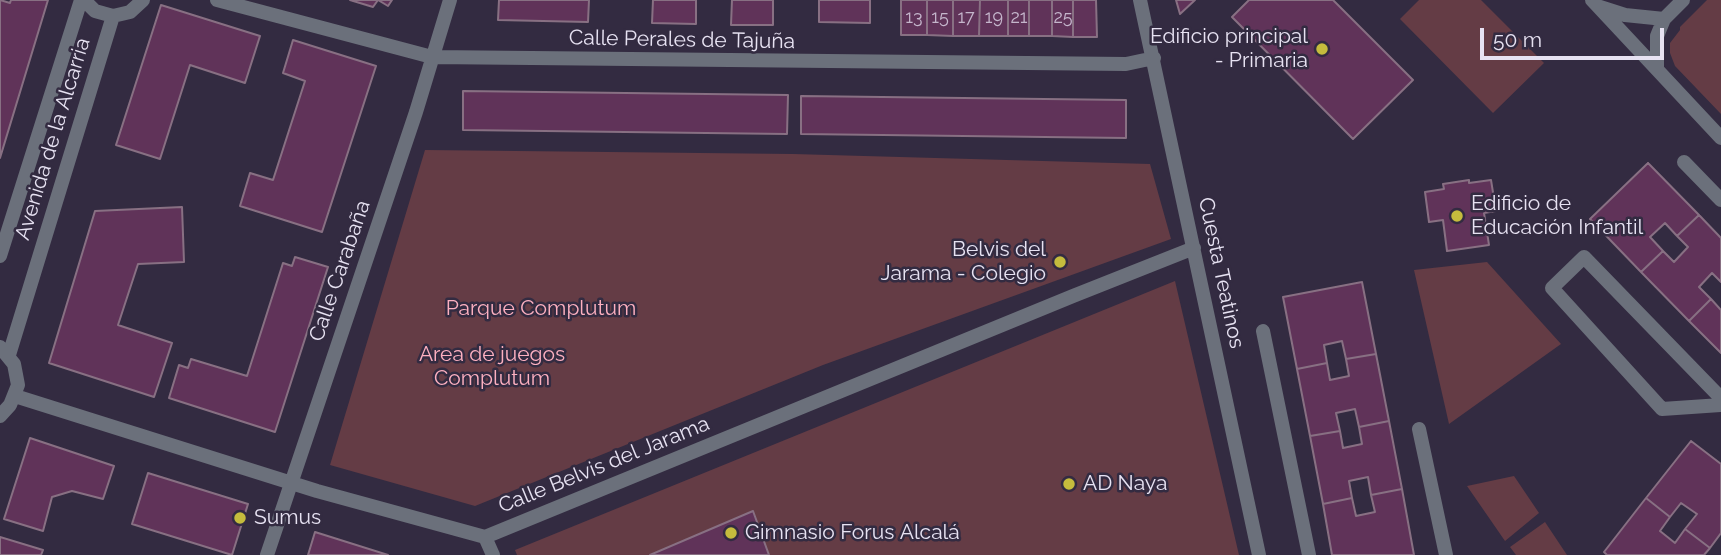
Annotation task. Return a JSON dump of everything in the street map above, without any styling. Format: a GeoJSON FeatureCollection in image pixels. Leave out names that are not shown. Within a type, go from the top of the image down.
{"type":"FeatureCollection","features":[{"type":"Feature","properties":{"kind":"street","name":"Avenida de la Alcarria"},"geometry":{"type":"LineString","coordinates":[[0,256],[83,0],[95,11],[113,16],[131,12],[143,0]]}},
{"type":"Feature","properties":{"kind":"street","name":"Calle Perales de Tajuña"},"geometry":{"type":"LineString","coordinates":[[217,0],[432,57],[1112,64],[1154,58]]}},
{"type":"Feature","properties":{"kind":"street","name":"Calle Carabaña"},"geometry":{"type":"LineString","coordinates":[[267,555],[450,0]]}},
{"type":"Feature","properties":{"kind":"street","name":"Cuesta Teatinos"},"geometry":{"type":"LineString","coordinates":[[1140,0],[1259,555]]}},
{"type":"Feature","properties":{"kind":"street"},"geometry":{"type":"LineString","coordinates":[[1657,69],[1657,36],[1664,19],[1683,0]]}},
{"type":"Feature","properties":{"kind":"street"},"geometry":{"type":"LineString","coordinates":[[1596,3],[1626,15],[1664,19]]}},
{"type":"Feature","properties":{"kind":"street"},"geometry":{"type":"LineString","coordinates":[[1596,3],[1721,138]]}},
{"type":"Feature","properties":{"kind":"street","name":"Avenida de la Alcarria"},"geometry":{"type":"LineString","coordinates":[[15,396],[17,375],[4,351],[113,16]]}},
{"type":"Feature","properties":{"kind":"street"},"geometry":{"type":"LineString","coordinates":[[1684,162],[1721,200]]}},
{"type":"Feature","properties":{"kind":"street","name":"Calle Belvis del Jarama"},"geometry":{"type":"LineString","coordinates":[[15,396],[290,483],[485,537],[1194,248]]}},
{"type":"Feature","properties":{"kind":"street"},"geometry":{"type":"LineString","coordinates":[[1721,398],[1584,257],[1552,288],[1662,409],[1721,405]]}},
{"type":"Feature","properties":{"kind":"street"},"geometry":{"type":"LineString","coordinates":[[1263,331],[1309,555]]}},
{"type":"Feature","properties":{"kind":"street"},"geometry":{"type":"LineString","coordinates":[[0,416],[15,396]]}},
{"type":"Feature","properties":{"kind":"street"},"geometry":{"type":"LineString","coordinates":[[1419,429],[1446,555]]}},
{"type":"Feature","properties":{"kind":"street"},"geometry":{"type":"LineString","coordinates":[[485,537],[493,555]]}},
{"type":"Feature","properties":{"kind":"green space"},"geometry":{"type":"Polygon","coordinates":[[[1419,0],[1481,0],[1544,63],[1493,113],[1400,19],[1419,0]]]}},
{"type":"Feature","properties":{"kind":"green space"},"geometry":{"type":"Polygon","coordinates":[[[1707,0],[1721,0],[1721,114],[1675,66],[1670,53],[1670,43],[1680,27],[1707,0]]]}},
{"type":"Feature","properties":{"kind":"green space","name":"Parque Complutum"},"geometry":{"type":"Polygon","coordinates":[[[425,150],[793,154],[1150,164],[1171,239],[823,365],[475,506],[330,465],[425,150]]]}},
{"type":"Feature","properties":{"kind":"green space"},"geometry":{"type":"Polygon","coordinates":[[[1487,262],[1561,344],[1449,424],[1414,270],[1487,262]]]}},
{"type":"Feature","properties":{"kind":"green space"},"geometry":{"type":"Polygon","coordinates":[[[1175,281],[1239,555],[517,555],[515,550],[1175,281]]]}},
{"type":"Feature","properties":{"kind":"green space"},"geometry":{"type":"Polygon","coordinates":[[[1514,476],[1539,513],[1505,541],[1467,486],[1514,476]]]}},
{"type":"Feature","properties":{"kind":"green space"},"geometry":{"type":"Polygon","coordinates":[[[1545,522],[1567,555],[1516,555],[1510,547],[1545,522]]]}},
{"type":"Feature","properties":{"kind":"building"},"geometry":{"type":"Polygon","coordinates":[[[0,0],[10,3],[11,0],[48,0],[0,158],[0,0]]]}},
{"type":"Feature","properties":{"kind":"building"},"geometry":{"type":"Polygon","coordinates":[[[350,0],[378,0],[373,7],[350,0]]]}},
{"type":"Feature","properties":{"kind":"building"},"geometry":{"type":"Polygon","coordinates":[[[378,0],[392,0],[388,6],[378,0]]]}},
{"type":"Feature","properties":{"kind":"building"},"geometry":{"type":"Polygon","coordinates":[[[499,0],[589,0],[588,22],[498,20],[499,0]]]}},
{"type":"Feature","properties":{"kind":"building"},"geometry":{"type":"Polygon","coordinates":[[[653,0],[696,0],[696,24],[652,23],[653,0]]]}},
{"type":"Feature","properties":{"kind":"building"},"geometry":{"type":"Polygon","coordinates":[[[732,0],[773,0],[773,25],[731,25],[732,0]]]}},
{"type":"Feature","properties":{"kind":"building"},"geometry":{"type":"Polygon","coordinates":[[[819,0],[870,0],[870,23],[819,22],[819,0]]]}},
{"type":"Feature","properties":{"kind":"building"},"geometry":{"type":"Polygon","coordinates":[[[901,0],[927,0],[927,35],[901,35],[901,0]]]}},
{"type":"Feature","properties":{"kind":"building"},"geometry":{"type":"Polygon","coordinates":[[[927,0],[953,0],[953,36],[927,35],[927,0]]]}},
{"type":"Feature","properties":{"kind":"building"},"geometry":{"type":"Polygon","coordinates":[[[953,0],[980,0],[979,36],[953,36],[953,0]]]}},
{"type":"Feature","properties":{"kind":"building"},"geometry":{"type":"Polygon","coordinates":[[[980,0],[1008,0],[1008,36],[979,36],[980,0]]]}},
{"type":"Feature","properties":{"kind":"building"},"geometry":{"type":"Polygon","coordinates":[[[1008,0],[1029,0],[1029,36],[1008,36],[1008,0]]]}},
{"type":"Feature","properties":{"kind":"building"},"geometry":{"type":"Polygon","coordinates":[[[1029,0],[1052,0],[1052,36],[1029,36],[1029,0]]]}},
{"type":"Feature","properties":{"kind":"building"},"geometry":{"type":"Polygon","coordinates":[[[1052,0],[1073,0],[1073,37],[1052,36],[1052,0]]]}},
{"type":"Feature","properties":{"kind":"building"},"geometry":{"type":"Polygon","coordinates":[[[1073,0],[1096,0],[1097,37],[1073,37],[1073,0]]]}},
{"type":"Feature","properties":{"kind":"building"},"geometry":{"type":"Polygon","coordinates":[[[1176,0],[1195,0],[1180,14],[1176,0]]]}},
{"type":"Feature","properties":{"kind":"building","name":"Edificio principal - Primaria"},"geometry":{"type":"Polygon","coordinates":[[[1249,0],[1333,0],[1413,80],[1353,139],[1232,17],[1249,0]]]}},
{"type":"Feature","properties":{"kind":"building"},"geometry":{"type":"Polygon","coordinates":[[[161,5],[260,36],[245,83],[190,65],[160,159],[116,145],[161,5]]]}},
{"type":"Feature","properties":{"kind":"building"},"geometry":{"type":"Polygon","coordinates":[[[293,40],[376,66],[322,232],[240,206],[250,173],[273,180],[305,81],[283,73],[293,40]]]}},
{"type":"Feature","properties":{"kind":"building"},"geometry":{"type":"Polygon","coordinates":[[[463,91],[788,95],[787,134],[463,130],[463,91]]]}},
{"type":"Feature","properties":{"kind":"building"},"geometry":{"type":"Polygon","coordinates":[[[801,96],[1126,100],[1126,138],[801,134],[801,96]]]}},
{"type":"Feature","properties":{"kind":"building"},"geometry":{"type":"Polygon","coordinates":[[[1648,163],[1699,215],[1677,236],[1665,223],[1650,237],[1663,251],[1641,272],[1590,219],[1648,163]]]}},
{"type":"Feature","properties":{"kind":"building","name":"Edificio de Educación Infantil"},"geometry":{"type":"Polygon","coordinates":[[[1469,180],[1469,183],[1491,180],[1496,211],[1484,213],[1489,245],[1447,251],[1443,220],[1429,222],[1425,192],[1444,189],[1443,184],[1469,180]]]}},
{"type":"Feature","properties":{"kind":"building"},"geometry":{"type":"Polygon","coordinates":[[[182,207],[184,262],[138,264],[118,325],[172,343],[154,397],[49,363],[95,211],[182,207]]]}},
{"type":"Feature","properties":{"kind":"building"},"geometry":{"type":"Polygon","coordinates":[[[1699,215],[1721,238],[1721,282],[1712,273],[1699,287],[1711,299],[1689,321],[1641,272],[1663,251],[1674,262],[1688,247],[1677,236],[1699,215]]]}},
{"type":"Feature","properties":{"kind":"building"},"geometry":{"type":"Polygon","coordinates":[[[295,257],[328,267],[275,432],[169,398],[179,365],[188,368],[191,359],[247,376],[283,263],[292,266],[295,257]]]}},
{"type":"Feature","properties":{"kind":"building"},"geometry":{"type":"Polygon","coordinates":[[[1362,282],[1376,354],[1346,359],[1342,341],[1324,345],[1327,363],[1297,369],[1283,297],[1362,282]]]}},
{"type":"Feature","properties":{"kind":"building"},"geometry":{"type":"Polygon","coordinates":[[[1711,299],[1721,310],[1721,353],[1689,321],[1711,299]]]}},
{"type":"Feature","properties":{"kind":"building"},"geometry":{"type":"Polygon","coordinates":[[[1376,354],[1389,421],[1359,427],[1355,409],[1336,413],[1340,431],[1310,436],[1297,369],[1327,363],[1330,380],[1349,376],[1346,359],[1376,354]]]}},
{"type":"Feature","properties":{"kind":"building"},"geometry":{"type":"Polygon","coordinates":[[[1389,421],[1402,489],[1371,495],[1368,477],[1349,481],[1352,498],[1323,504],[1310,436],[1340,431],[1343,448],[1362,444],[1359,427],[1389,421]]]}},
{"type":"Feature","properties":{"kind":"building"},"geometry":{"type":"Polygon","coordinates":[[[30,438],[114,466],[103,499],[72,491],[52,497],[43,531],[4,519],[30,438]]]}},
{"type":"Feature","properties":{"kind":"building"},"geometry":{"type":"Polygon","coordinates":[[[1691,441],[1721,464],[1721,533],[1710,548],[1685,529],[1697,514],[1681,503],[1670,517],[1646,498],[1691,441]]]}},
{"type":"Feature","properties":{"kind":"building"},"geometry":{"type":"Polygon","coordinates":[[[148,473],[248,504],[232,555],[132,524],[148,473]]]}},
{"type":"Feature","properties":{"kind":"building"},"geometry":{"type":"Polygon","coordinates":[[[1402,489],[1414,555],[1332,555],[1323,504],[1352,498],[1356,516],[1375,512],[1371,495],[1402,489]]]}},
{"type":"Feature","properties":{"kind":"building"},"geometry":{"type":"Polygon","coordinates":[[[1646,498],[1670,517],[1660,531],[1675,543],[1685,529],[1710,548],[1704,555],[1607,555],[1604,552],[1646,498]]]}},
{"type":"Feature","properties":{"kind":"building","name":"Gimnasio Forus Alcalá"},"geometry":{"type":"Polygon","coordinates":[[[753,511],[769,555],[650,555],[753,511]]]}},
{"type":"Feature","properties":{"kind":"building"},"geometry":{"type":"Polygon","coordinates":[[[315,532],[388,555],[308,555],[315,532]]]}},
{"type":"Feature","properties":{"kind":"building"},"geometry":{"type":"Polygon","coordinates":[[[0,537],[43,550],[41,555],[0,555],[0,537]]]}},
{"type":"Feature","properties":{"kind":"place","name":"Edificio principal - Primaria"},"geometry":{"type":"Point","coordinates":[1322,49]}},
{"type":"Feature","properties":{"kind":"place","name":"Edificio de Educación Infantil"},"geometry":{"type":"Point","coordinates":[1457,216]}},
{"type":"Feature","properties":{"kind":"place","name":"Belvis del Jarama - Colegio"},"geometry":{"type":"Point","coordinates":[1060,262]}},
{"type":"Feature","properties":{"kind":"place","name":"AD Naya"},"geometry":{"type":"Point","coordinates":[1069,484]}},
{"type":"Feature","properties":{"kind":"place","name":"Sumus"},"geometry":{"type":"Point","coordinates":[240,518]}},
{"type":"Feature","properties":{"kind":"place","name":"Gimnasio Forus Alcalá"},"geometry":{"type":"Point","coordinates":[731,533]}},
{"type":"Feature","properties":{"kind":"park label","name":"Area de juegos Complutum"},"geometry":{"type":"Point","coordinates":[492,367]}}]}
